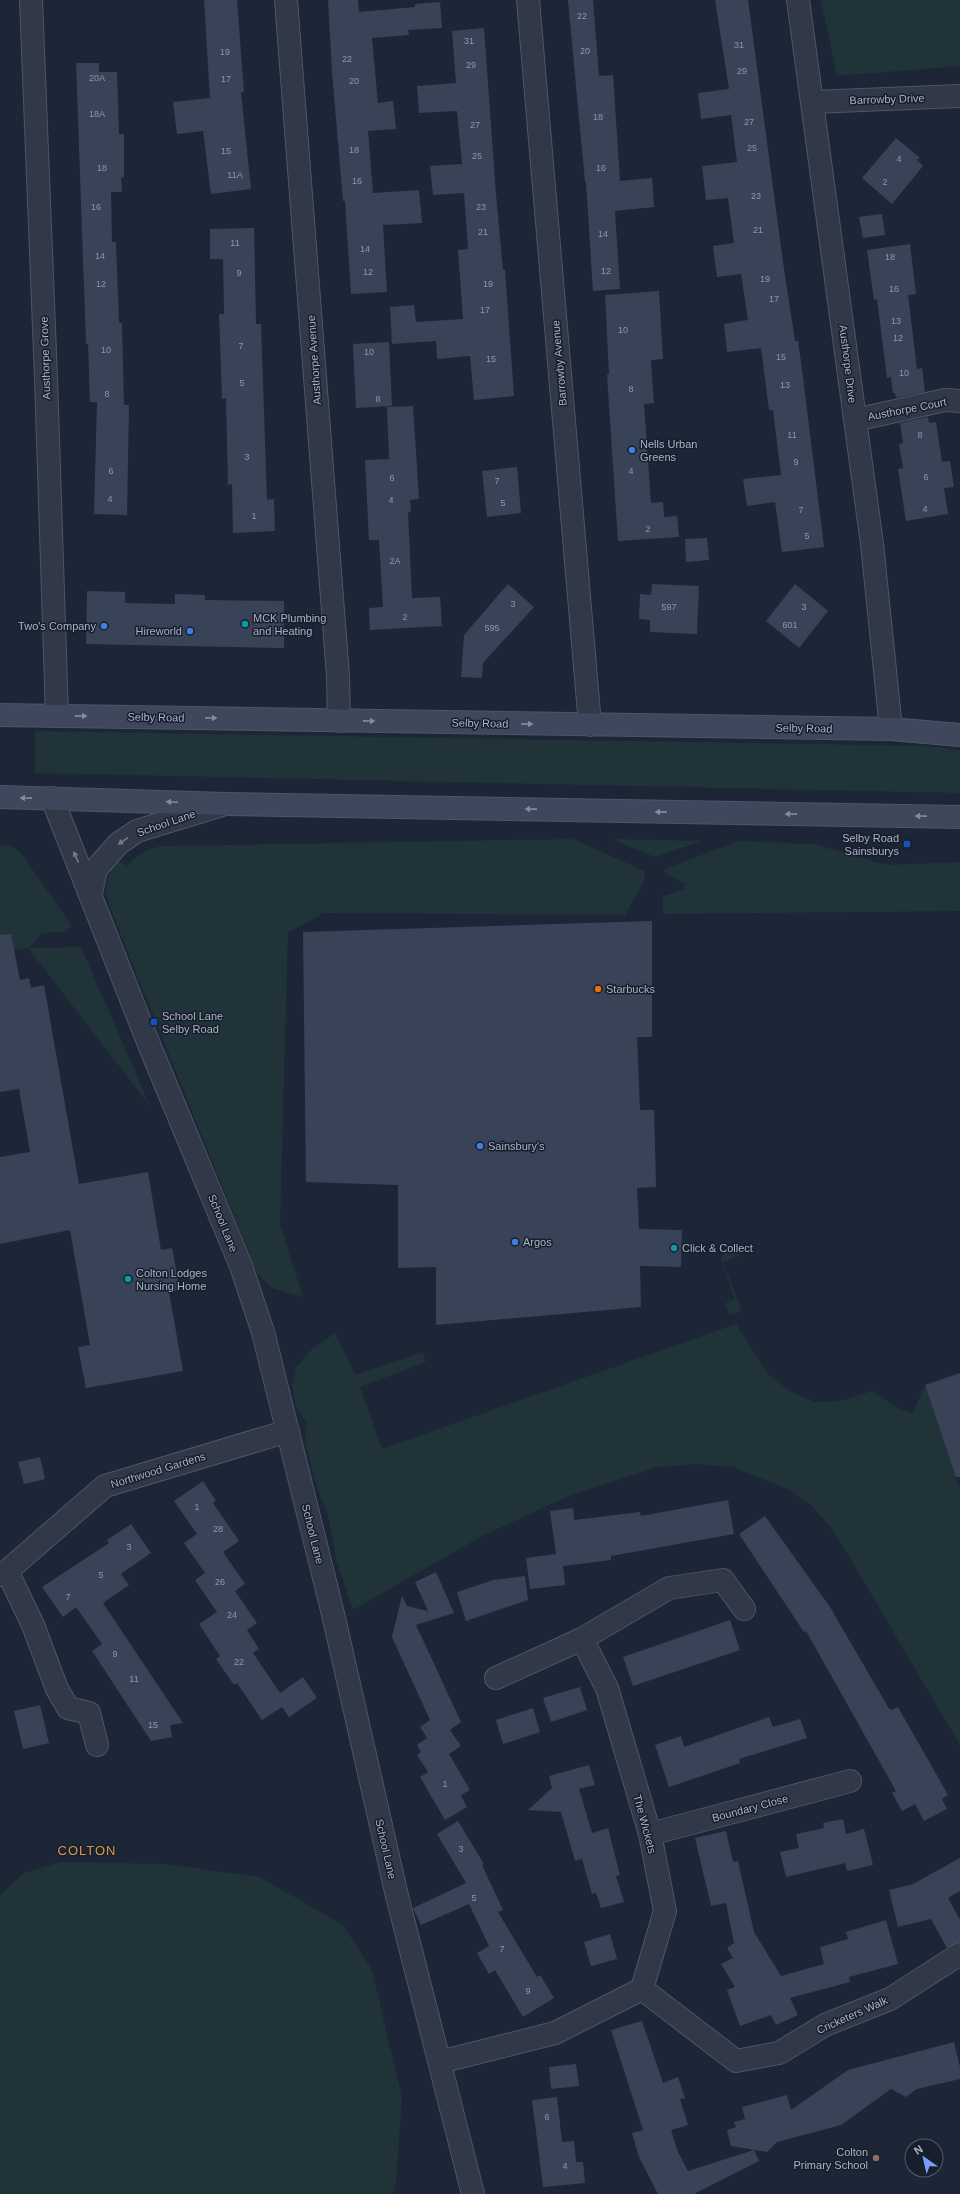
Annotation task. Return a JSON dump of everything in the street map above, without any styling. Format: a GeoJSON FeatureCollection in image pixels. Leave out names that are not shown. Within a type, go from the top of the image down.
{"type":"FeatureCollection","features":[{"type":"Feature","properties":{"kind":"main road","name":"Selby Road"},"geometry":{"type":"LineString","coordinates":[[0,715],[891,729],[960,735]]}},
{"type":"Feature","properties":{"kind":"main road"},"geometry":{"type":"LineString","coordinates":[[0,797],[225,804],[960,817]]}},
{"type":"Feature","properties":{"kind":"street","name":"Austhorpe Grove"},"geometry":{"type":"LineString","coordinates":[[31,0],[46,378],[56,716]]}},
{"type":"Feature","properties":{"kind":"street","name":"Austhorpe Avenue"},"geometry":{"type":"LineString","coordinates":[[286,0],[338,676],[339,721]]}},
{"type":"Feature","properties":{"kind":"street","name":"Barrowby Avenue"},"geometry":{"type":"LineString","coordinates":[[528,0],[590,725]]}},
{"type":"Feature","properties":{"kind":"street","name":"Austhorpe Drive"},"geometry":{"type":"LineString","coordinates":[[798,0],[872,544],[891,729]]}},
{"type":"Feature","properties":{"kind":"street","name":"Barrowby Drive"},"geometry":{"type":"LineString","coordinates":[[813,102],[960,96]]}},
{"type":"Feature","properties":{"kind":"street","name":"Austhorpe Court"},"geometry":{"type":"LineString","coordinates":[[855,420],[946,400],[960,401]]}},
{"type":"Feature","properties":{"kind":"street","name":"School Lane"},"geometry":{"type":"LineString","coordinates":[[52,798],[91,893],[150,1047],[241,1266],[264,1332],[333,1614],[397,1896],[473,2194]]}},
{"type":"Feature","properties":{"kind":"street","name":"School Lane"},"geometry":{"type":"LineString","coordinates":[[91,893],[96,869],[118,844],[137,832],[225,804]]}},
{"type":"Feature","properties":{"kind":"street","name":"Northwood Gardens"},"geometry":{"type":"LineString","coordinates":[[98,1745],[89,1713],[68,1708],[57,1689],[33,1625],[4,1573],[105,1486],[288,1431]]}},
{"type":"Feature","properties":{"kind":"street"},"geometry":{"type":"LineString","coordinates":[[496,1678],[582,1639],[669,1588],[724,1580],[744,1609]]}},
{"type":"Feature","properties":{"kind":"street","name":"The Wickets"},"geometry":{"type":"LineString","coordinates":[[582,1639],[607,1688],[650,1834],[665,1911],[642,1989]]}},
{"type":"Feature","properties":{"kind":"street","name":"Boundary Close"},"geometry":{"type":"LineString","coordinates":[[650,1834],[850,1781]]}},
{"type":"Feature","properties":{"kind":"street","name":"Cricketers Walk"},"geometry":{"type":"LineString","coordinates":[[642,1989],[736,2061],[779,2053],[825,2025],[890,1999],[960,1954]]}},
{"type":"Feature","properties":{"kind":"street"},"geometry":{"type":"LineString","coordinates":[[440,2062],[555,2033],[642,1989]]}},
{"type":"Feature","properties":{"kind":"green space"},"geometry":{"type":"Polygon","coordinates":[[[821,0],[960,0],[960,66],[837,76],[821,0]]]}},
{"type":"Feature","properties":{"kind":"green space"},"geometry":{"type":"Polygon","coordinates":[[[35,731],[927,746],[960,750],[960,793],[35,773],[35,731]]]}},
{"type":"Feature","properties":{"kind":"green space"},"geometry":{"type":"Polygon","coordinates":[[[573,839],[644,871],[645,880],[625,915],[324,913],[288,933],[280,1224],[303,1297],[271,1288],[257,1273],[109,905],[106,887],[107,881],[110,871],[117,860],[127,866],[142,853],[161,846],[573,839]]]}},
{"type":"Feature","properties":{"kind":"green space"},"geometry":{"type":"Polygon","coordinates":[[[611,839],[702,841],[655,857],[611,839]]]}},
{"type":"Feature","properties":{"kind":"green space"},"geometry":{"type":"Polygon","coordinates":[[[738,841],[813,844],[887,865],[960,862],[960,911],[663,914],[663,896],[684,890],[685,883],[665,874],[665,869],[738,841]]]}},
{"type":"Feature","properties":{"kind":"green space"},"geometry":{"type":"Polygon","coordinates":[[[0,844],[12,847],[21,853],[72,926],[62,932],[42,933],[29,948],[81,947],[150,1106],[28,948],[0,953],[0,844]]]}},
{"type":"Feature","properties":{"kind":"green space"},"geometry":{"type":"Polygon","coordinates":[[[729,1249],[736,1249],[743,1254],[723,1262],[742,1311],[729,1315],[725,1303],[735,1299],[721,1260],[723,1253],[729,1249]]]}},
{"type":"Feature","properties":{"kind":"green space"},"geometry":{"type":"Polygon","coordinates":[[[736,1324],[768,1374],[791,1392],[815,1402],[841,1401],[872,1391],[897,1408],[913,1413],[925,1385],[960,1488],[960,1745],[834,1531],[812,1506],[788,1489],[732,1467],[695,1464],[654,1468],[566,1497],[482,1536],[353,1610],[336,1559],[328,1515],[315,1482],[305,1439],[307,1424],[296,1406],[292,1386],[296,1367],[311,1350],[335,1333],[355,1375],[423,1352],[426,1362],[360,1387],[382,1449],[736,1324]]]}},
{"type":"Feature","properties":{"kind":"green space"},"geometry":{"type":"Polygon","coordinates":[[[61,1862],[166,1864],[260,1877],[343,1925],[372,1970],[402,2098],[396,2183],[393,2194],[0,2194],[0,1895],[24,1873],[61,1862]]]}},
{"type":"Feature","properties":{"kind":"building"},"geometry":{"type":"Polygon","coordinates":[[[204,0],[237,0],[244,92],[241,92],[251,189],[211,194],[203,131],[177,134],[173,102],[210,98],[204,0]]]}},
{"type":"Feature","properties":{"kind":"building"},"geometry":{"type":"Polygon","coordinates":[[[328,0],[358,0],[359,12],[415,7],[415,4],[440,2],[442,28],[408,30],[409,35],[372,38],[378,103],[393,101],[396,129],[368,131],[373,193],[419,190],[422,223],[383,225],[387,292],[351,294],[345,201],[343,201],[332,72],[328,0]]]}},
{"type":"Feature","properties":{"kind":"building"},"geometry":{"type":"Polygon","coordinates":[[[568,0],[593,0],[599,76],[613,75],[620,181],[652,178],[654,207],[615,211],[620,289],[593,291],[586,182],[568,0]]]}},
{"type":"Feature","properties":{"kind":"building"},"geometry":{"type":"Polygon","coordinates":[[[715,0],[748,0],[783,262],[795,341],[798,341],[802,369],[824,547],[782,552],[775,502],[747,506],[743,479],[781,475],[773,410],[769,410],[761,348],[727,352],[724,324],[748,320],[741,274],[717,277],[713,246],[734,243],[728,198],[706,200],[702,166],[737,162],[731,115],[701,119],[698,93],[729,89],[715,0]]]}},
{"type":"Feature","properties":{"kind":"building"},"geometry":{"type":"Polygon","coordinates":[[[484,28],[496,194],[503,270],[505,270],[514,396],[474,400],[470,356],[437,359],[436,341],[392,344],[390,307],[414,305],[416,322],[463,319],[458,250],[468,249],[464,193],[433,195],[430,166],[462,164],[457,111],[419,113],[417,86],[456,83],[452,31],[484,28]]]}},
{"type":"Feature","properties":{"kind":"building"},"geometry":{"type":"Polygon","coordinates":[[[76,63],[99,63],[99,72],[117,72],[119,134],[124,134],[124,177],[121,178],[122,192],[111,192],[112,242],[116,242],[119,323],[122,323],[124,405],[129,405],[127,515],[94,514],[97,402],[90,402],[88,344],[86,344],[76,63]]]}},
{"type":"Feature","properties":{"kind":"building"},"geometry":{"type":"Polygon","coordinates":[[[896,138],[920,158],[917,160],[923,166],[892,204],[862,178],[896,138]]]}},
{"type":"Feature","properties":{"kind":"building"},"geometry":{"type":"Polygon","coordinates":[[[882,214],[885,235],[863,238],[859,217],[882,214]]]}},
{"type":"Feature","properties":{"kind":"building"},"geometry":{"type":"Polygon","coordinates":[[[254,228],[256,324],[261,324],[267,500],[274,499],[275,531],[233,533],[232,484],[228,485],[226,398],[222,399],[219,314],[224,314],[223,259],[210,259],[210,229],[254,228]]]}},
{"type":"Feature","properties":{"kind":"building"},"geometry":{"type":"Polygon","coordinates":[[[910,244],[916,294],[908,295],[917,369],[922,368],[925,392],[896,398],[895,393],[893,393],[891,377],[887,378],[877,299],[874,300],[867,250],[910,244]]]}},
{"type":"Feature","properties":{"kind":"building"},"geometry":{"type":"Polygon","coordinates":[[[659,291],[663,359],[651,360],[654,403],[644,404],[651,503],[663,502],[664,517],[677,516],[679,537],[618,541],[607,375],[609,374],[605,295],[659,291]]]}},
{"type":"Feature","properties":{"kind":"building"},"geometry":{"type":"Polygon","coordinates":[[[389,342],[392,406],[356,408],[353,344],[389,342]]]}},
{"type":"Feature","properties":{"kind":"building"},"geometry":{"type":"Polygon","coordinates":[[[413,406],[419,499],[410,500],[411,512],[408,512],[412,598],[440,597],[442,626],[370,630],[369,608],[383,607],[379,540],[369,540],[365,460],[389,459],[387,407],[413,406]]]}},
{"type":"Feature","properties":{"kind":"building"},"geometry":{"type":"Polygon","coordinates":[[[928,417],[929,423],[936,422],[942,462],[950,461],[954,487],[944,488],[948,514],[906,521],[898,469],[903,468],[899,444],[903,443],[900,423],[928,417]]]}},
{"type":"Feature","properties":{"kind":"building"},"geometry":{"type":"Polygon","coordinates":[[[517,467],[521,513],[487,517],[482,471],[517,467]]]}},
{"type":"Feature","properties":{"kind":"building"},"geometry":{"type":"Polygon","coordinates":[[[707,538],[709,560],[686,562],[685,539],[707,538]]]}},
{"type":"Feature","properties":{"kind":"building"},"geometry":{"type":"Polygon","coordinates":[[[508,584],[534,607],[483,663],[482,678],[461,677],[464,635],[508,584]]]}},
{"type":"Feature","properties":{"kind":"building"},"geometry":{"type":"Polygon","coordinates":[[[652,584],[699,586],[697,634],[650,632],[650,620],[639,619],[640,594],[651,595],[652,584]]]}},
{"type":"Feature","properties":{"kind":"building"},"geometry":{"type":"Polygon","coordinates":[[[795,584],[828,611],[799,648],[766,621],[795,584]]]}},
{"type":"Feature","properties":{"kind":"building"},"geometry":{"type":"Polygon","coordinates":[[[87,591],[125,592],[125,603],[175,604],[175,594],[205,595],[205,600],[284,601],[284,648],[86,644],[87,591]]]}},
{"type":"Feature","properties":{"kind":"building","name":"Sainsbury's"},"geometry":{"type":"Polygon","coordinates":[[[652,921],[652,1037],[637,1037],[640,1110],[654,1110],[656,1187],[637,1188],[639,1229],[682,1230],[681,1267],[640,1266],[641,1307],[436,1325],[436,1267],[398,1268],[398,1185],[306,1182],[303,932],[652,921]]]}},
{"type":"Feature","properties":{"kind":"building"},"geometry":{"type":"Polygon","coordinates":[[[11,934],[20,980],[29,978],[31,988],[44,985],[79,1184],[148,1172],[161,1250],[172,1248],[180,1290],[169,1292],[183,1371],[86,1388],[78,1347],[90,1345],[70,1230],[0,1244],[0,1157],[30,1152],[19,1089],[0,1092],[0,935],[11,934]]]}},
{"type":"Feature","properties":{"kind":"building"},"geometry":{"type":"Polygon","coordinates":[[[960,1373],[960,1477],[956,1477],[925,1385],[960,1373]]]}},
{"type":"Feature","properties":{"kind":"building"},"geometry":{"type":"Polygon","coordinates":[[[40,1457],[45,1479],[24,1484],[18,1462],[40,1457]]]}},
{"type":"Feature","properties":{"kind":"building"},"geometry":{"type":"Polygon","coordinates":[[[203,1481],[216,1501],[213,1503],[239,1541],[223,1552],[245,1584],[235,1591],[257,1623],[247,1630],[259,1649],[253,1653],[280,1693],[303,1677],[317,1698],[289,1717],[282,1707],[262,1720],[237,1683],[234,1685],[216,1659],[220,1656],[199,1624],[217,1612],[195,1580],[205,1573],[184,1543],[197,1534],[174,1501],[203,1481]]]}},
{"type":"Feature","properties":{"kind":"building"},"geometry":{"type":"Polygon","coordinates":[[[728,1500],[734,1534],[611,1556],[611,1560],[563,1566],[565,1585],[530,1589],[526,1558],[556,1554],[550,1511],[573,1508],[574,1520],[640,1512],[641,1516],[728,1500]]]}},
{"type":"Feature","properties":{"kind":"building"},"geometry":{"type":"Polygon","coordinates":[[[765,1516],[830,1607],[888,1707],[891,1710],[898,1707],[948,1795],[942,1799],[947,1809],[924,1821],[915,1804],[902,1811],[892,1793],[896,1791],[806,1631],[804,1632],[739,1534],[765,1516]]]}},
{"type":"Feature","properties":{"kind":"building"},"geometry":{"type":"Polygon","coordinates":[[[131,1524],[151,1553],[121,1574],[129,1585],[103,1603],[183,1723],[170,1725],[172,1737],[151,1741],[92,1651],[102,1644],[76,1607],[63,1617],[42,1587],[109,1543],[107,1540],[131,1524]]]}},
{"type":"Feature","properties":{"kind":"building"},"geometry":{"type":"Polygon","coordinates":[[[436,1572],[454,1613],[416,1625],[461,1722],[450,1730],[461,1746],[449,1754],[470,1790],[461,1795],[467,1807],[445,1820],[420,1777],[428,1772],[417,1755],[421,1752],[417,1745],[427,1738],[420,1727],[430,1720],[392,1637],[402,1596],[407,1606],[428,1611],[415,1582],[436,1572]]]}},
{"type":"Feature","properties":{"kind":"building"},"geometry":{"type":"Polygon","coordinates":[[[525,1576],[528,1600],[466,1621],[457,1592],[493,1580],[525,1576]]]}},
{"type":"Feature","properties":{"kind":"building"},"geometry":{"type":"Polygon","coordinates":[[[730,1620],[740,1650],[633,1686],[623,1657],[730,1620]]]}},
{"type":"Feature","properties":{"kind":"building"},"geometry":{"type":"Polygon","coordinates":[[[580,1687],[587,1710],[551,1722],[543,1698],[580,1687]]]}},
{"type":"Feature","properties":{"kind":"building"},"geometry":{"type":"Polygon","coordinates":[[[40,1705],[49,1743],[23,1749],[14,1711],[40,1705]]]}},
{"type":"Feature","properties":{"kind":"building"},"geometry":{"type":"Polygon","coordinates":[[[533,1708],[540,1732],[503,1744],[496,1720],[533,1708]]]}},
{"type":"Feature","properties":{"kind":"building"},"geometry":{"type":"Polygon","coordinates":[[[769,1717],[773,1727],[800,1719],[807,1738],[739,1759],[740,1763],[669,1787],[655,1745],[681,1736],[684,1747],[769,1717]]]}},
{"type":"Feature","properties":{"kind":"building"},"geometry":{"type":"Polygon","coordinates":[[[589,1765],[595,1785],[579,1789],[592,1833],[608,1828],[620,1875],[616,1876],[624,1902],[601,1908],[596,1893],[592,1894],[582,1859],[575,1861],[561,1812],[528,1810],[552,1788],[549,1776],[589,1765]]]}},
{"type":"Feature","properties":{"kind":"building"},"geometry":{"type":"Polygon","coordinates":[[[843,1819],[846,1834],[864,1829],[873,1865],[847,1871],[845,1863],[786,1877],[780,1852],[799,1848],[796,1834],[824,1828],[823,1823],[843,1819]]]}},
{"type":"Feature","properties":{"kind":"building"},"geometry":{"type":"Polygon","coordinates":[[[458,1821],[484,1864],[482,1865],[503,1910],[498,1912],[537,1977],[540,1975],[554,1998],[523,2017],[495,1970],[489,1974],[477,1953],[489,1946],[469,1904],[421,1925],[413,1908],[466,1883],[437,1834],[458,1821]]]}},
{"type":"Feature","properties":{"kind":"building"},"geometry":{"type":"Polygon","coordinates":[[[726,1831],[733,1862],[738,1861],[754,1932],[781,1976],[824,1964],[820,1947],[848,1939],[846,1932],[886,1920],[898,1964],[849,1977],[850,1982],[790,1998],[798,2015],[776,2025],[771,2015],[740,2026],[727,1990],[735,1987],[721,1964],[733,1958],[727,1948],[734,1943],[726,1903],[711,1906],[695,1838],[726,1831]]]}},
{"type":"Feature","properties":{"kind":"building"},"geometry":{"type":"Polygon","coordinates":[[[960,1858],[960,1891],[948,1898],[960,1920],[960,1942],[947,1948],[931,1919],[898,1927],[889,1890],[913,1884],[960,1858]]]}},
{"type":"Feature","properties":{"kind":"building"},"geometry":{"type":"Polygon","coordinates":[[[610,1934],[617,1959],[591,1966],[584,1942],[610,1934]]]}},
{"type":"Feature","properties":{"kind":"building"},"geometry":{"type":"Polygon","coordinates":[[[642,2021],[663,2083],[678,2077],[685,2098],[680,2099],[688,2125],[671,2130],[678,2152],[688,2171],[754,2150],[759,2161],[694,2194],[658,2194],[639,2157],[632,2133],[643,2130],[611,2030],[642,2021]]]}},
{"type":"Feature","properties":{"kind":"building"},"geometry":{"type":"Polygon","coordinates":[[[954,2042],[960,2067],[960,2079],[917,2089],[906,2097],[891,2089],[841,2125],[777,2142],[767,2152],[731,2146],[727,2130],[736,2127],[734,2122],[745,2119],[742,2107],[787,2095],[791,2110],[848,2070],[954,2042]]]}},
{"type":"Feature","properties":{"kind":"building"},"geometry":{"type":"Polygon","coordinates":[[[576,2064],[579,2086],[551,2089],[549,2067],[576,2064]]]}},
{"type":"Feature","properties":{"kind":"building"},"geometry":{"type":"Polygon","coordinates":[[[557,2097],[562,2142],[574,2141],[576,2162],[583,2162],[585,2183],[543,2187],[532,2100],[557,2097]]]}},
{"type":"Feature","properties":{"kind":"place","name":"Nells Urban Greens"},"geometry":{"type":"Point","coordinates":[632,450]}},
{"type":"Feature","properties":{"kind":"place","name":"MCK Plumbing and Heating"},"geometry":{"type":"Point","coordinates":[245,624]}},
{"type":"Feature","properties":{"kind":"place","name":"Two's Company"},"geometry":{"type":"Point","coordinates":[104,626]}},
{"type":"Feature","properties":{"kind":"place","name":"Hireworld"},"geometry":{"type":"Point","coordinates":[190,631]}},
{"type":"Feature","properties":{"kind":"place","name":"Selby Road Sainsburys"},"geometry":{"type":"Point","coordinates":[907,844]}},
{"type":"Feature","properties":{"kind":"place","name":"Starbucks"},"geometry":{"type":"Point","coordinates":[598,989]}},
{"type":"Feature","properties":{"kind":"place","name":"School Lane Selby Road"},"geometry":{"type":"Point","coordinates":[154,1022]}},
{"type":"Feature","properties":{"kind":"place","name":"Sainsbury's"},"geometry":{"type":"Point","coordinates":[480,1146]}},
{"type":"Feature","properties":{"kind":"place","name":"Argos"},"geometry":{"type":"Point","coordinates":[515,1242]}},
{"type":"Feature","properties":{"kind":"place","name":"Click & Collect"},"geometry":{"type":"Point","coordinates":[674,1248]}},
{"type":"Feature","properties":{"kind":"place","name":"Colton Lodges Nursing Home"},"geometry":{"type":"Point","coordinates":[128,1279]}},
{"type":"Feature","properties":{"kind":"place","name":"Colton Primary School"},"geometry":{"type":"Point","coordinates":[876,2158]}},
{"type":"Feature","properties":{"kind":"district","name":"COLTON"},"geometry":{"type":"Point","coordinates":[87,1850]}}]}
